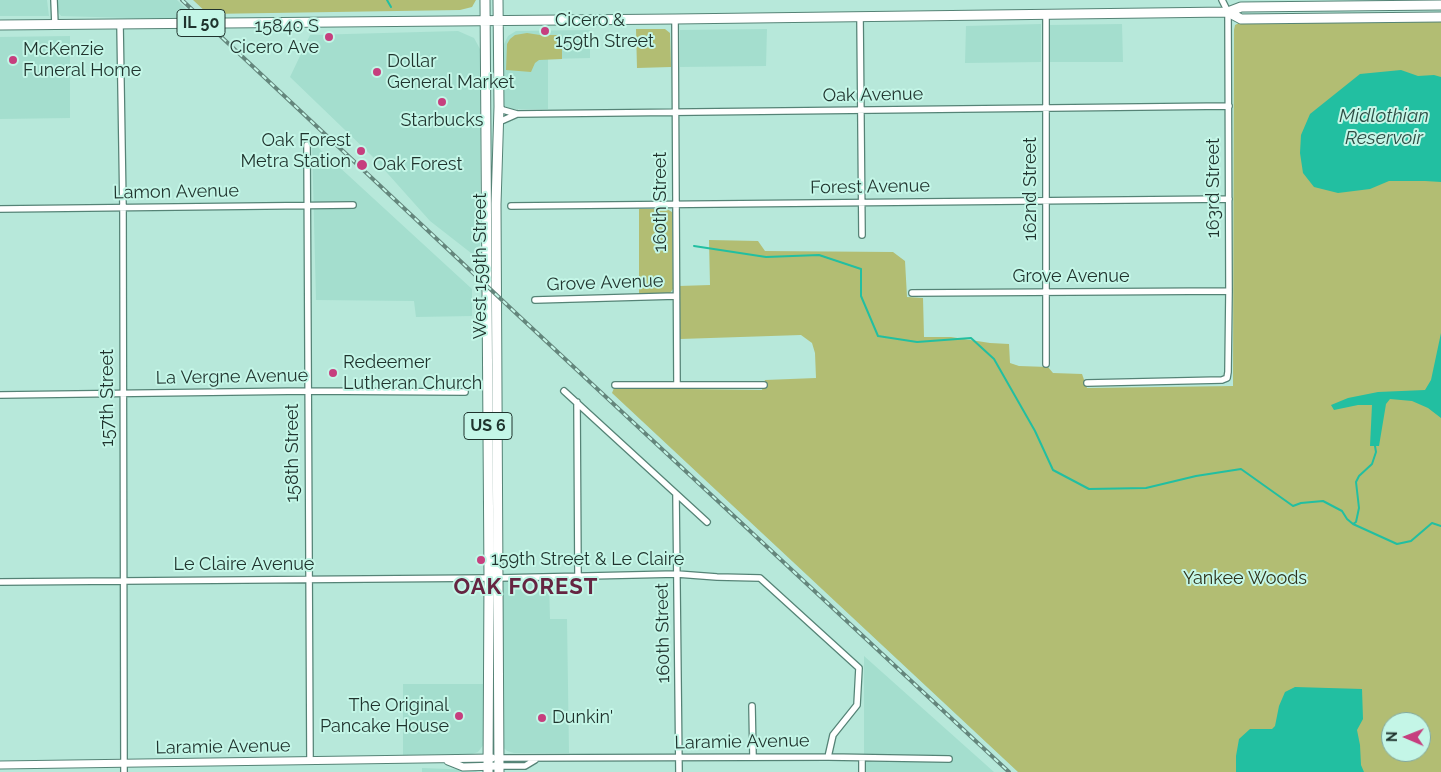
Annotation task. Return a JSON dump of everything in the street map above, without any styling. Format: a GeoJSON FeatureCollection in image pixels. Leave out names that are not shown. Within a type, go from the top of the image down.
{"type":"FeatureCollection","features":[{"type":"Feature","properties":{"kind":"main road","name":"West 159th Street"},"geometry":{"type":"LineString","coordinates":[[485,0],[494,578],[499,766]]}},
{"type":"Feature","properties":{"kind":"main road","name":"West 159th Street"},"geometry":{"type":"LineString","coordinates":[[488,766],[494,578],[496,204],[499,122],[498,0]]}},
{"type":"Feature","properties":{"kind":"main road","name":"IL 50"},"geometry":{"type":"LineString","coordinates":[[0,25],[1228,12],[1241,7],[1441,5]]}},
{"type":"Feature","properties":{"kind":"main road","name":"IL 50"},"geometry":{"type":"LineString","coordinates":[[1228,12],[1241,19],[1441,17]]}},
{"type":"Feature","properties":{"kind":"street"},"geometry":{"type":"LineString","coordinates":[[54,0],[56,25]]}},
{"type":"Feature","properties":{"kind":"street","name":"163rd Street"},"geometry":{"type":"LineString","coordinates":[[1087,383],[1222,380],[1227,378],[1230,291],[1228,12],[1222,0]]}},
{"type":"Feature","properties":{"kind":"street","name":"162nd Street"},"geometry":{"type":"LineString","coordinates":[[1046,14],[1046,364]]}},
{"type":"Feature","properties":{"kind":"street"},"geometry":{"type":"LineString","coordinates":[[860,16],[862,235]]}},
{"type":"Feature","properties":{"kind":"street","name":"160th Street"},"geometry":{"type":"LineString","coordinates":[[675,19],[677,385]]}},
{"type":"Feature","properties":{"kind":"street","name":"157th Street"},"geometry":{"type":"LineString","coordinates":[[120,24],[124,394],[124,772]]}},
{"type":"Feature","properties":{"kind":"street","name":"Oak Avenue"},"geometry":{"type":"LineString","coordinates":[[499,107],[502,110],[517,114],[1229,106]]}},
{"type":"Feature","properties":{"kind":"street","name":"Oak Avenue"},"geometry":{"type":"LineString","coordinates":[[499,122],[517,114]]}},
{"type":"Feature","properties":{"kind":"street","name":"158th Street"},"geometry":{"type":"LineString","coordinates":[[307,145],[310,761]]}},
{"type":"Feature","properties":{"kind":"street","name":"Forest Avenue"},"geometry":{"type":"LineString","coordinates":[[511,206],[1229,199]]}},
{"type":"Feature","properties":{"kind":"street","name":"Lamon Avenue"},"geometry":{"type":"LineString","coordinates":[[0,209],[352,205]]}},
{"type":"Feature","properties":{"kind":"street","name":"Grove Avenue"},"geometry":{"type":"LineString","coordinates":[[912,293],[1230,291]]}},
{"type":"Feature","properties":{"kind":"street","name":"Grove Avenue"},"geometry":{"type":"LineString","coordinates":[[536,300],[676,296]]}},
{"type":"Feature","properties":{"kind":"street"},"geometry":{"type":"LineString","coordinates":[[615,384],[764,385]]}},
{"type":"Feature","properties":{"kind":"street","name":"La Vergne Avenue"},"geometry":{"type":"LineString","coordinates":[[0,395],[307,391],[465,392]]}},
{"type":"Feature","properties":{"kind":"street"},"geometry":{"type":"LineString","coordinates":[[564,391],[707,522]]}},
{"type":"Feature","properties":{"kind":"street"},"geometry":{"type":"LineString","coordinates":[[578,402],[578,576]]}},
{"type":"Feature","properties":{"kind":"street","name":"160th Street"},"geometry":{"type":"LineString","coordinates":[[676,494],[679,772]]}},
{"type":"Feature","properties":{"kind":"street","name":"Le Claire Avenue"},"geometry":{"type":"LineString","coordinates":[[0,582],[494,578],[677,574],[760,578],[858,668],[857,705],[833,735],[828,757]]}},
{"type":"Feature","properties":{"kind":"street"},"geometry":{"type":"LineString","coordinates":[[752,706],[753,757]]}},
{"type":"Feature","properties":{"kind":"street","name":"Laramie Avenue"},"geometry":{"type":"LineString","coordinates":[[0,765],[446,760],[499,766],[536,759],[753,757],[949,759]]}},
{"type":"Feature","properties":{"kind":"street"},"geometry":{"type":"LineString","coordinates":[[862,758],[862,772]]}},
{"type":"Feature","properties":{"kind":"shaded area"},"geometry":{"type":"Polygon","coordinates":[[[0,0],[47,0],[49,16],[0,16],[0,0]]]}},
{"type":"Feature","properties":{"kind":"shaded area"},"geometry":{"type":"Polygon","coordinates":[[[56,0],[177,0],[198,20],[61,16],[58,12],[56,0]]]}},
{"type":"Feature","properties":{"kind":"shaded area"},"geometry":{"type":"Polygon","coordinates":[[[1041,24],[1041,62],[965,63],[966,26],[1041,24]]]}},
{"type":"Feature","properties":{"kind":"shaded area"},"geometry":{"type":"Polygon","coordinates":[[[1122,24],[1123,62],[1047,62],[1048,25],[1122,24]]]}},
{"type":"Feature","properties":{"kind":"shaded area"},"geometry":{"type":"Polygon","coordinates":[[[767,29],[766,66],[680,67],[680,30],[767,29]]]}},
{"type":"Feature","properties":{"kind":"shaded area"},"geometry":{"type":"Polygon","coordinates":[[[590,30],[590,58],[548,59],[548,109],[502,109],[504,44],[508,36],[516,31],[590,30]]]}},
{"type":"Feature","properties":{"kind":"shaded area"},"geometry":{"type":"Polygon","coordinates":[[[458,31],[474,38],[480,49],[480,260],[430,221],[372,156],[290,77],[310,35],[458,31]]]}},
{"type":"Feature","properties":{"kind":"shaded area"},"geometry":{"type":"Polygon","coordinates":[[[70,36],[70,118],[0,119],[0,37],[70,36]]]}},
{"type":"Feature","properties":{"kind":"shaded area"},"geometry":{"type":"Polygon","coordinates":[[[312,142],[472,289],[472,316],[416,317],[414,301],[316,300],[312,142]]]}},
{"type":"Feature","properties":{"kind":"shaded area"},"geometry":{"type":"Polygon","coordinates":[[[505,581],[549,581],[550,619],[567,619],[569,753],[514,753],[507,751],[503,747],[502,583],[505,581]]]}},
{"type":"Feature","properties":{"kind":"shaded area"},"geometry":{"type":"Polygon","coordinates":[[[864,656],[994,772],[864,772],[864,656]]]}},
{"type":"Feature","properties":{"kind":"shaded area"},"geometry":{"type":"Polygon","coordinates":[[[403,684],[484,684],[484,744],[478,752],[472,754],[403,755],[403,684]]]}},
{"type":"Feature","properties":{"kind":"shaded area"},"geometry":{"type":"Polygon","coordinates":[[[422,768],[473,770],[478,772],[422,772],[422,768]]]}},
{"type":"Feature","properties":{"kind":"green space"},"geometry":{"type":"Polygon","coordinates":[[[193,0],[476,0],[472,7],[460,10],[208,14],[193,0]]]}},
{"type":"Feature","properties":{"kind":"green space","name":"Yankee Woods"},"geometry":{"type":"Polygon","coordinates":[[[1441,20],[1441,772],[1018,772],[612,393],[614,388],[762,390],[765,380],[816,378],[815,353],[812,343],[801,335],[680,339],[679,286],[710,285],[709,240],[758,241],[765,251],[893,252],[905,261],[907,297],[923,298],[924,337],[951,337],[1009,344],[1010,363],[1019,366],[1048,367],[1053,373],[1082,374],[1087,388],[1233,386],[1235,25],[1241,22],[1441,20]]]}},
{"type":"Feature","properties":{"kind":"green space"},"geometry":{"type":"Polygon","coordinates":[[[636,29],[665,29],[670,33],[671,67],[637,68],[636,29]]]}},
{"type":"Feature","properties":{"kind":"green space"},"geometry":{"type":"Polygon","coordinates":[[[527,33],[562,35],[562,59],[539,60],[535,63],[531,72],[506,70],[507,44],[515,35],[527,33]]]}},
{"type":"Feature","properties":{"kind":"green space"},"geometry":{"type":"Polygon","coordinates":[[[639,209],[667,209],[672,212],[673,289],[670,293],[639,295],[639,209]]]}},
{"type":"Feature","properties":{"kind":"water","name":"Midlothian Reservoir"},"geometry":{"type":"Polygon","coordinates":[[[1401,70],[1418,76],[1434,75],[1441,77],[1441,182],[1389,181],[1370,189],[1338,193],[1314,187],[1303,173],[1300,153],[1301,135],[1310,114],[1360,74],[1401,70]]]}},
{"type":"Feature","properties":{"kind":"water"},"geometry":{"type":"Polygon","coordinates":[[[1441,333],[1441,418],[1428,408],[1412,401],[1390,399],[1386,404],[1379,446],[1370,446],[1372,405],[1358,405],[1334,410],[1331,405],[1348,398],[1378,392],[1425,390],[1431,380],[1441,333]]]}},
{"type":"Feature","properties":{"kind":"water"},"geometry":{"type":"Polygon","coordinates":[[[1295,687],[1362,689],[1363,719],[1357,730],[1361,765],[1364,772],[1236,772],[1239,739],[1250,729],[1272,729],[1275,726],[1279,706],[1285,692],[1295,687]]]}},
{"type":"Feature","properties":{"kind":"waterway"},"geometry":{"type":"LineString","coordinates":[[387,0],[391,7]]}},
{"type":"Feature","properties":{"kind":"waterway"},"geometry":{"type":"LineString","coordinates":[[694,246],[766,257],[819,255],[861,269],[861,296],[878,336],[917,342],[971,338],[994,359],[1035,431],[1053,470],[1089,489],[1146,488],[1196,476],[1241,469],[1293,506],[1301,503],[1323,501],[1342,511],[1353,524],[1397,544],[1411,541],[1432,523],[1441,526]]}},
{"type":"Feature","properties":{"kind":"waterway"},"geometry":{"type":"LineString","coordinates":[[1353,524],[1356,522],[1359,508],[1356,482],[1359,476],[1372,464],[1376,452],[1375,446]]}},
{"type":"Feature","properties":{"kind":"railway"},"geometry":{"type":"LineString","coordinates":[[182,0],[1009,772]]}},
{"type":"Feature","properties":{"kind":"place","name":"Cicero & 159th Street"},"geometry":{"type":"Point","coordinates":[545,31]}},
{"type":"Feature","properties":{"kind":"place","name":"15840 S Cicero Ave"},"geometry":{"type":"Point","coordinates":[329,37]}},
{"type":"Feature","properties":{"kind":"place","name":"McKenzie Funeral Home"},"geometry":{"type":"Point","coordinates":[13,60]}},
{"type":"Feature","properties":{"kind":"place","name":"Dollar General Market"},"geometry":{"type":"Point","coordinates":[377,72]}},
{"type":"Feature","properties":{"kind":"place","name":"Starbucks"},"geometry":{"type":"Point","coordinates":[442,102]}},
{"type":"Feature","properties":{"kind":"place","name":"Oak Forest Metra Station"},"geometry":{"type":"Point","coordinates":[361,151]}},
{"type":"Feature","properties":{"kind":"place","name":"Oak Forest"},"geometry":{"type":"Point","coordinates":[362,165]}},
{"type":"Feature","properties":{"kind":"place","name":"Redeemer Lutheran Church"},"geometry":{"type":"Point","coordinates":[333,373]}},
{"type":"Feature","properties":{"kind":"place","name":"159th Street & Le Claire"},"geometry":{"type":"Point","coordinates":[481,560]}},
{"type":"Feature","properties":{"kind":"place","name":"The Original Pancake House"},"geometry":{"type":"Point","coordinates":[459,716]}},
{"type":"Feature","properties":{"kind":"place","name":"Dunkin'"},"geometry":{"type":"Point","coordinates":[542,718]}},
{"type":"Feature","properties":{"kind":"district","name":"OAK FOREST"},"geometry":{"type":"Point","coordinates":[526,587]}}]}
